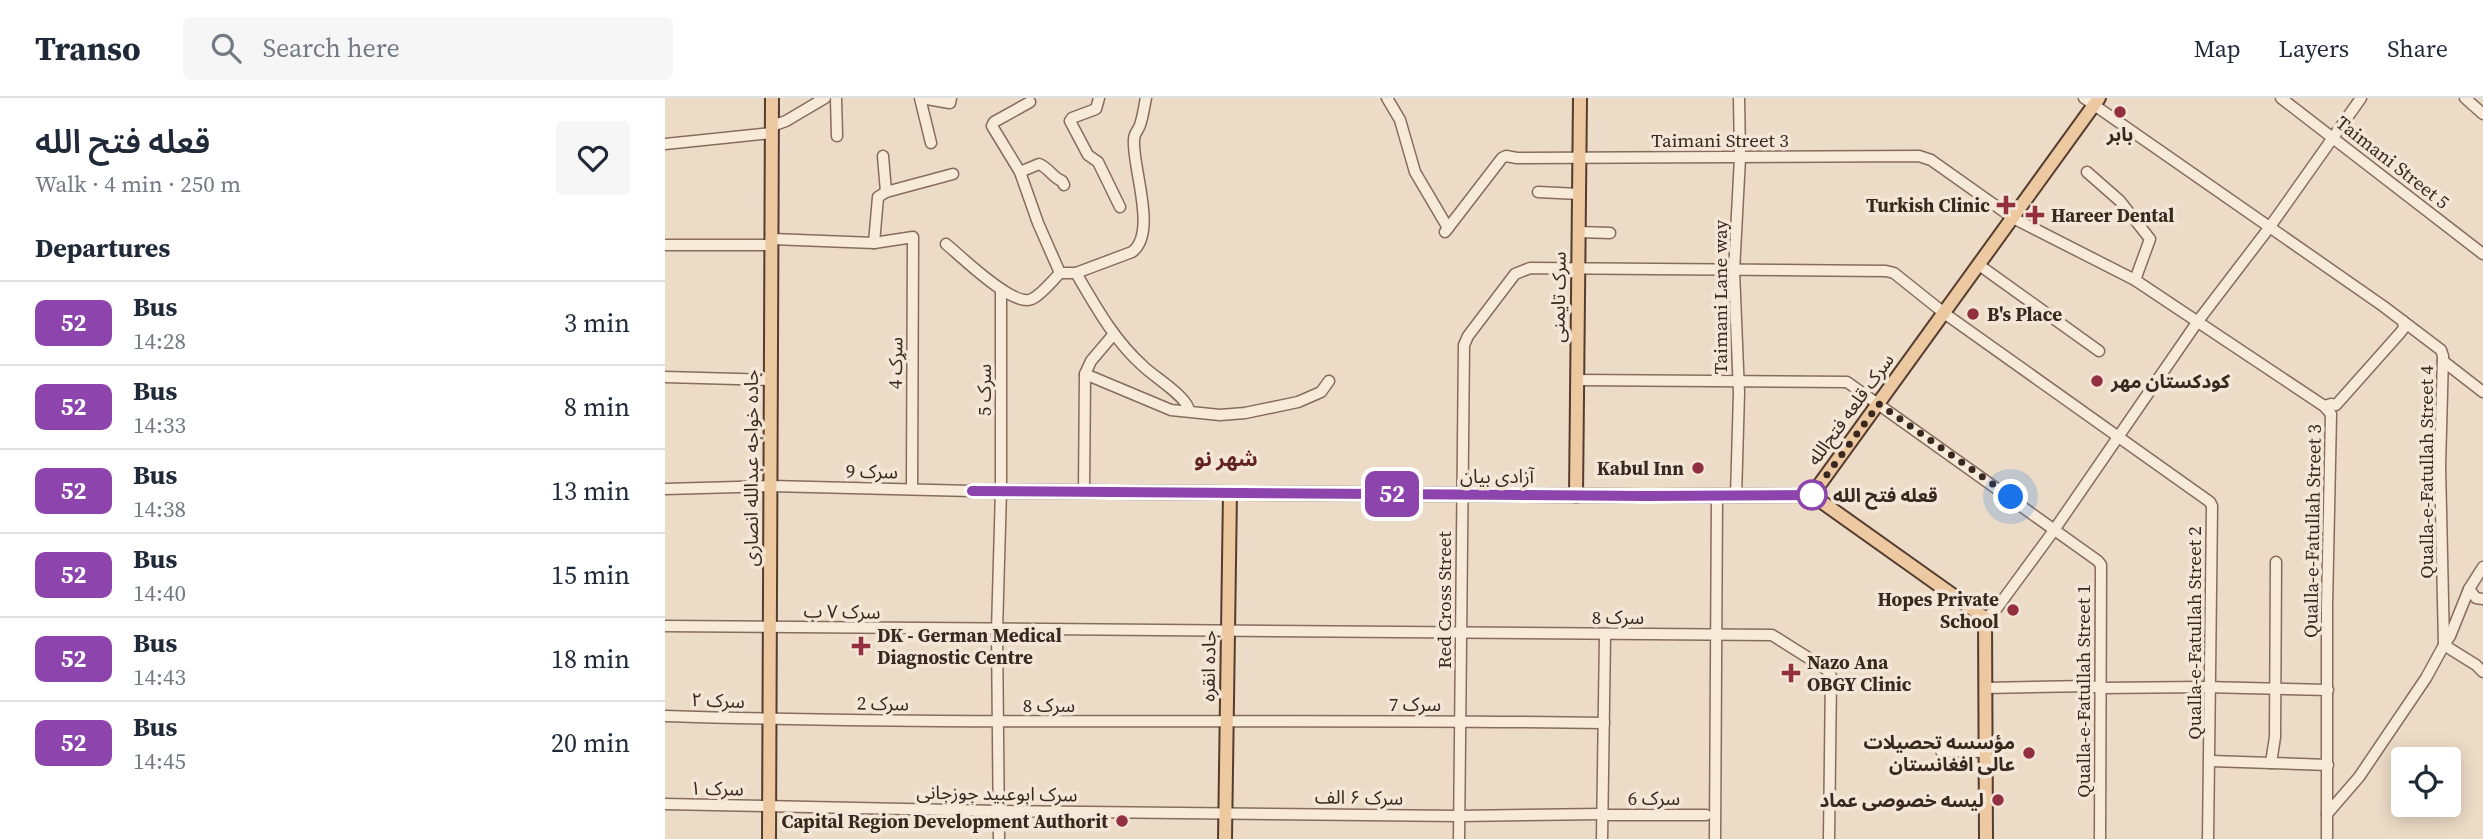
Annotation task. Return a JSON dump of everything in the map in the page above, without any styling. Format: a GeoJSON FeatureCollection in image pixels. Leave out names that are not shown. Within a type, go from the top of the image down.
{"type":"FeatureCollection","features":[{"type":"Feature","properties":{"kind":"main road","name":"جاده خواجه عبدالله انصاری"},"geometry":{"type":"LineString","coordinates":[[769,839],[772,98]]}},
{"type":"Feature","properties":{"kind":"main road","name":"سرک تایمنی"},"geometry":{"type":"LineString","coordinates":[[1576,496],[1580,98]]}},
{"type":"Feature","properties":{"kind":"main road","name":"سرک قلعه فتح‌الله"},"geometry":{"type":"LineString","coordinates":[[1985,618],[1812,495],[2013,218],[2092,100]]}},
{"type":"Feature","properties":{"kind":"main road","name":"آزادی بیان"},"geometry":{"type":"LineString","coordinates":[[972,491],[1576,496],[1812,495]]}},
{"type":"Feature","properties":{"kind":"main road","name":"جاده انقره"},"geometry":{"type":"LineString","coordinates":[[1224,839],[1230,493]]}},
{"type":"Feature","properties":{"kind":"main road"},"geometry":{"type":"LineString","coordinates":[[1985,618],[1986,839]]}},
{"type":"Feature","properties":{"kind":"street"},"geometry":{"type":"LineString","coordinates":[[665,144],[772,130],[825,98]]}},
{"type":"Feature","properties":{"kind":"street"},"geometry":{"type":"LineString","coordinates":[[835,98],[837,136]]}},
{"type":"Feature","properties":{"kind":"street"},"geometry":{"type":"LineString","coordinates":[[932,143],[921,98],[950,103],[951,98]]}},
{"type":"Feature","properties":{"kind":"street"},"geometry":{"type":"LineString","coordinates":[[1099,98],[1096,109],[1070,121],[1088,155],[1098,162],[1120,207]]}},
{"type":"Feature","properties":{"kind":"street"},"geometry":{"type":"LineString","coordinates":[[946,244],[1011,297],[1029,300],[1060,273],[1076,273],[1137,249],[1144,212],[1133,143],[1146,98]]}},
{"type":"Feature","properties":{"kind":"street","name":"Taimani Street 3"},"geometry":{"type":"LineString","coordinates":[[1387,98],[1400,120],[1415,172],[1446,230],[1504,156],[1919,156],[1931,160],[2013,218]]}},
{"type":"Feature","properties":{"kind":"street","name":"Taimani Lane way"},"geometry":{"type":"LineString","coordinates":[[1736,496],[1738,383],[1734,271],[1740,158],[1739,98]]}},
{"type":"Feature","properties":{"kind":"street","name":"Taimani Street 5"},"geometry":{"type":"LineString","coordinates":[[2281,98],[2483,254]]}},
{"type":"Feature","properties":{"kind":"street"},"geometry":{"type":"LineString","coordinates":[[1985,618],[1994,612],[2055,528],[2198,321],[2269,228],[2361,98]]}},
{"type":"Feature","properties":{"kind":"street"},"geometry":{"type":"LineString","coordinates":[[2465,98],[2483,114]]}},
{"type":"Feature","properties":{"kind":"street","name":"Qualla-e-Fatullah Street 4"},"geometry":{"type":"LineString","coordinates":[[2092,100],[2441,350],[2440,466],[2444,645],[2426,678],[2359,777],[2327,814]]}},
{"type":"Feature","properties":{"kind":"street"},"geometry":{"type":"LineString","coordinates":[[1030,102],[992,123],[1020,172],[1060,273]]}},
{"type":"Feature","properties":{"kind":"street"},"geometry":{"type":"LineString","coordinates":[[883,156],[886,191]]}},
{"type":"Feature","properties":{"kind":"street"},"geometry":{"type":"LineString","coordinates":[[1020,172],[1039,164],[1050,170],[1064,185]]}},
{"type":"Feature","properties":{"kind":"street"},"geometry":{"type":"LineString","coordinates":[[2087,172],[2120,201],[2150,239],[2135,281]]}},
{"type":"Feature","properties":{"kind":"street"},"geometry":{"type":"LineString","coordinates":[[665,245],[874,243],[878,197],[886,191],[953,174]]}},
{"type":"Feature","properties":{"kind":"street"},"geometry":{"type":"LineString","coordinates":[[1538,192],[1579,194]]}},
{"type":"Feature","properties":{"kind":"street","name":"Qualla-e-Fatullah Street 3"},"geometry":{"type":"LineString","coordinates":[[2013,218],[2135,281],[2325,406],[2331,414],[2327,606],[2327,839]]}},
{"type":"Feature","properties":{"kind":"street"},"geometry":{"type":"LineString","coordinates":[[1578,232],[1610,233]]}},
{"type":"Feature","properties":{"kind":"street","name":"سړک 4"},"geometry":{"type":"LineString","coordinates":[[874,243],[913,237],[912,489]]}},
{"type":"Feature","properties":{"kind":"street"},"geometry":{"type":"LineString","coordinates":[[1979,265],[2099,351]]}},
{"type":"Feature","properties":{"kind":"street","name":"Red Cross Street"},"geometry":{"type":"LineString","coordinates":[[1459,839],[1464,345],[1468,335],[1515,274],[1522,270],[1734,271]]}},
{"type":"Feature","properties":{"kind":"street","name":"Qualla-e-Fatullah Street 2"},"geometry":{"type":"LineString","coordinates":[[1734,271],[1894,273],[1944,313],[2212,506],[2208,839]]}},
{"type":"Feature","properties":{"kind":"street"},"geometry":{"type":"LineString","coordinates":[[1076,273],[1113,335],[1142,365],[1186,402],[1189,411]]}},
{"type":"Feature","properties":{"kind":"street","name":"سرک 5"},"geometry":{"type":"LineString","coordinates":[[999,839],[997,631],[1002,290]]}},
{"type":"Feature","properties":{"kind":"street"},"geometry":{"type":"LineString","coordinates":[[2325,406],[2336,405],[2404,328],[2403,321]]}},
{"type":"Feature","properties":{"kind":"street"},"geometry":{"type":"LineString","coordinates":[[1084,491],[1085,374],[1091,360],[1113,335]]}},
{"type":"Feature","properties":{"kind":"street"},"geometry":{"type":"LineString","coordinates":[[2443,361],[2483,391]]}},
{"type":"Feature","properties":{"kind":"street"},"geometry":{"type":"LineString","coordinates":[[1085,374],[1171,410],[1220,415],[1245,413],[1298,402],[1321,392],[1329,381]]}},
{"type":"Feature","properties":{"kind":"street"},"geometry":{"type":"LineString","coordinates":[[665,377],[771,380]]}},
{"type":"Feature","properties":{"kind":"street","name":"Qualla-e-Fatullah Street 1"},"geometry":{"type":"LineString","coordinates":[[1577,380],[1738,383],[1842,381],[1879,404],[2098,561],[2101,565],[2100,839]]}},
{"type":"Feature","properties":{"kind":"street","name":"سرک 9"},"geometry":{"type":"LineString","coordinates":[[665,489],[771,486],[972,491]]}},
{"type":"Feature","properties":{"kind":"street"},"geometry":{"type":"LineString","coordinates":[[1715,839],[1717,496]]}},
{"type":"Feature","properties":{"kind":"street"},"geometry":{"type":"LineString","coordinates":[[2271,763],[2275,737],[2276,562]]}},
{"type":"Feature","properties":{"kind":"street"},"geometry":{"type":"LineString","coordinates":[[2483,567],[2469,589],[2444,645],[2483,672]]}},
{"type":"Feature","properties":{"kind":"street"},"geometry":{"type":"LineString","coordinates":[[2469,589],[2476,598],[2483,599]]}},
{"type":"Feature","properties":{"kind":"street","name":"سرک ۷ ب"},"geometry":{"type":"LineString","coordinates":[[665,626],[1228,631]]}},
{"type":"Feature","properties":{"kind":"street","name":"سرک 8"},"geometry":{"type":"LineString","coordinates":[[1228,631],[1772,635],[1829,672],[1829,839]]}},
{"type":"Feature","properties":{"kind":"street"},"geometry":{"type":"LineString","coordinates":[[1602,839],[1605,635]]}},
{"type":"Feature","properties":{"kind":"street"},"geometry":{"type":"LineString","coordinates":[[1985,688],[2090,685],[2100,688],[2328,690]]}},
{"type":"Feature","properties":{"kind":"street","name":"سرک ۲"},"geometry":{"type":"LineString","coordinates":[[665,716],[769,719]]}},
{"type":"Feature","properties":{"kind":"street","name":"سرک 2"},"geometry":{"type":"LineString","coordinates":[[769,719],[997,723]]}},
{"type":"Feature","properties":{"kind":"street","name":"سرک 8"},"geometry":{"type":"LineString","coordinates":[[997,723],[1227,723]]}},
{"type":"Feature","properties":{"kind":"street","name":"سرک 7"},"geometry":{"type":"LineString","coordinates":[[1227,723],[1604,723]]}},
{"type":"Feature","properties":{"kind":"street"},"geometry":{"type":"LineString","coordinates":[[1941,751],[1985,752]]}},
{"type":"Feature","properties":{"kind":"street"},"geometry":{"type":"LineString","coordinates":[[2211,761],[2327,765]]}},
{"type":"Feature","properties":{"kind":"street","name":"سرک ۱"},"geometry":{"type":"LineString","coordinates":[[665,804],[769,806]]}},
{"type":"Feature","properties":{"kind":"street","name":"سرک ابوعبید جوزجانی"},"geometry":{"type":"LineString","coordinates":[[769,806],[1224,812]]}},
{"type":"Feature","properties":{"kind":"street","name":"سرک ۶ الف"},"geometry":{"type":"LineString","coordinates":[[1224,812],[1492,816]]}},
{"type":"Feature","properties":{"kind":"street","name":"سرک 6"},"geometry":{"type":"LineString","coordinates":[[1492,816],[1706,815]]}},
{"type":"Feature","properties":{"kind":"bus line","name":"52"},"geometry":{"type":"LineString","coordinates":[[972,491],[1812,495]]}},
{"type":"Feature","properties":{"kind":"place","name":"بابر"},"geometry":{"type":"Point","coordinates":[2120,112]}},
{"type":"Feature","properties":{"kind":"place","name":"Turkish Clinic"},"geometry":{"type":"Point","coordinates":[2006,205]}},
{"type":"Feature","properties":{"kind":"place","name":"Hareer Dental"},"geometry":{"type":"Point","coordinates":[2035,215]}},
{"type":"Feature","properties":{"kind":"place","name":"B's Place"},"geometry":{"type":"Point","coordinates":[1973,314]}},
{"type":"Feature","properties":{"kind":"place","name":"کودکستان مهر"},"geometry":{"type":"Point","coordinates":[2097,381]}},
{"type":"Feature","properties":{"kind":"place","name":"Kabul Inn"},"geometry":{"type":"Point","coordinates":[1698,468]}},
{"type":"Feature","properties":{"kind":"place","name":"قعله فتح الله"},"geometry":{"type":"Point","coordinates":[1812,495]}},
{"type":"Feature","properties":{"kind":"place","name":"Hopes Private School"},"geometry":{"type":"Point","coordinates":[2013,610]}},
{"type":"Feature","properties":{"kind":"place","name":"DK - German Medical Diagnostic Centre"},"geometry":{"type":"Point","coordinates":[861,646]}},
{"type":"Feature","properties":{"kind":"place","name":"Nazo Ana OBGY Clinic"},"geometry":{"type":"Point","coordinates":[1791,673]}},
{"type":"Feature","properties":{"kind":"place","name":"مؤسسه تحصیلات عالی افغانستان"},"geometry":{"type":"Point","coordinates":[2029,753]}},
{"type":"Feature","properties":{"kind":"place","name":"لیسه خصوصی عماد"},"geometry":{"type":"Point","coordinates":[1998,800]}},
{"type":"Feature","properties":{"kind":"place","name":"Capital Region Development Authorit"},"geometry":{"type":"Point","coordinates":[1122,821]}},
{"type":"Feature","properties":{"kind":"district","name":"شهر نو"},"geometry":{"type":"Point","coordinates":[1226,459]}},
{"type":"Feature","properties":{"kind":"route"},"geometry":{"type":"LineString","coordinates":[[1812,495],[1879,404],[2011,497]]}}]}
